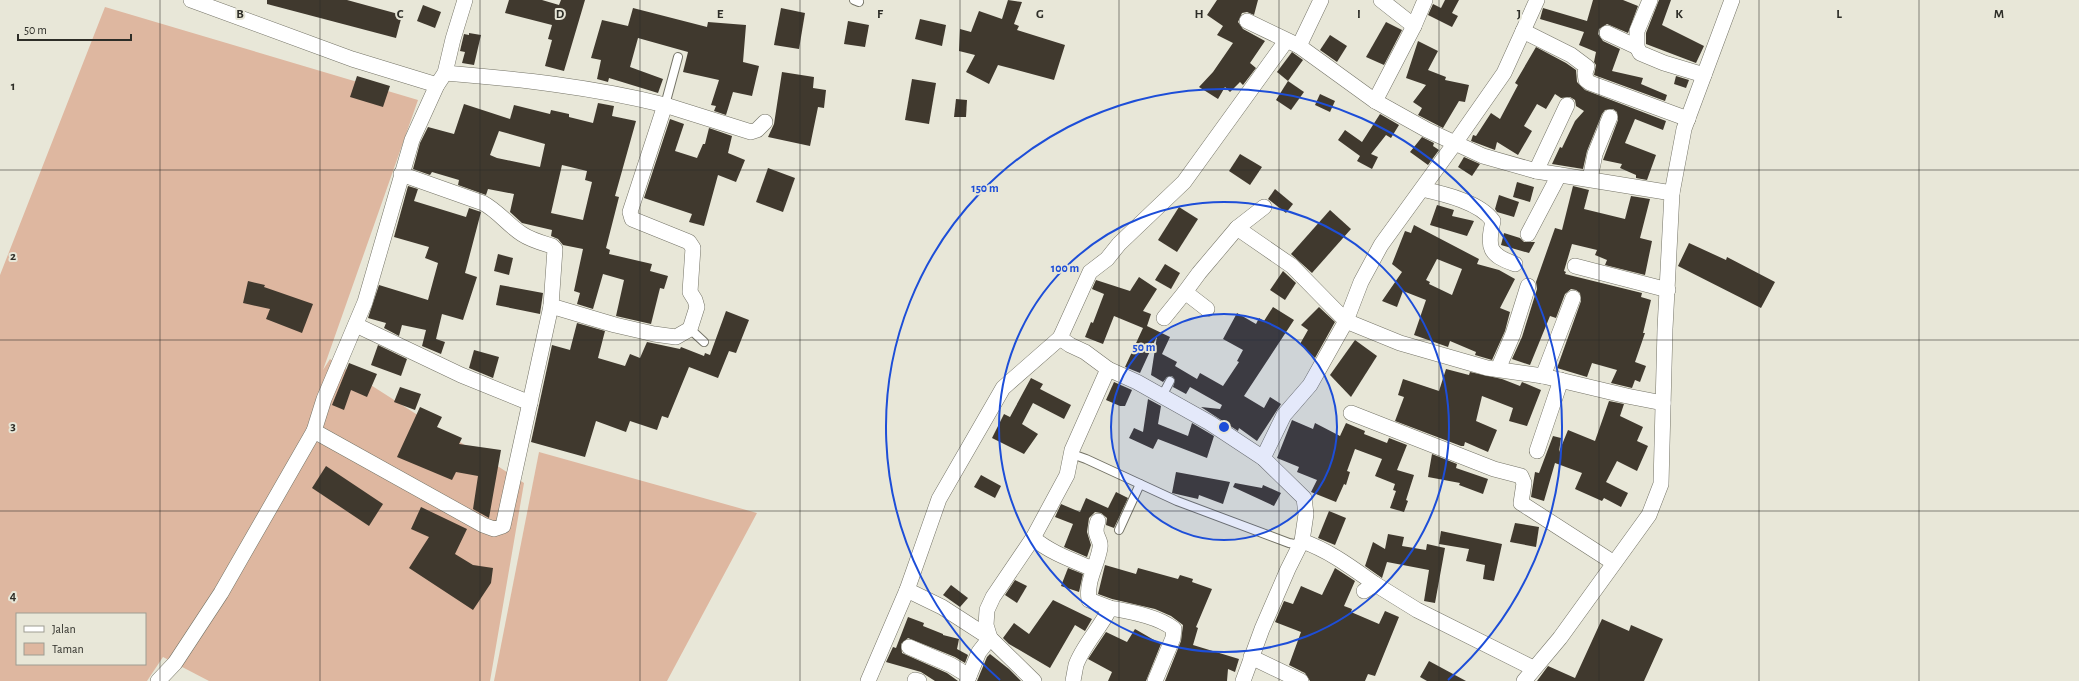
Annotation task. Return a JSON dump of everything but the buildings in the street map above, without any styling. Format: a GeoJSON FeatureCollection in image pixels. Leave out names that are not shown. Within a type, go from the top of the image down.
{"type":"FeatureCollection","features":[{"type":"Feature","properties":{"kind":"street"},"geometry":{"type":"LineString","coordinates":[[190,0],[352,59],[441,79],[547,82],[637,98],[665,105],[751,132],[757,130],[765,122]]}},
{"type":"Feature","properties":{"kind":"street"},"geometry":{"type":"LineString","coordinates":[[158,681],[175,662],[221,593],[314,431],[324,399],[365,302],[412,140],[441,79],[465,0]]}},
{"type":"Feature","properties":{"kind":"street"},"geometry":{"type":"LineString","coordinates":[[868,681],[907,590],[939,499],[1003,388],[1060,338],[1090,272],[1107,259],[1119,244],[1184,182],[1293,44],[1321,0]]}},
{"type":"Feature","properties":{"kind":"street"},"geometry":{"type":"LineString","coordinates":[[1381,0],[1414,26]]}},
{"type":"Feature","properties":{"kind":"street"},"geometry":{"type":"LineString","coordinates":[[1375,101],[1414,26],[1425,0]]}},
{"type":"Feature","properties":{"kind":"street"},"geometry":{"type":"LineString","coordinates":[[1263,458],[1284,415],[1310,385],[1346,322],[1361,282],[1381,245],[1504,73],[1537,0]]}},
{"type":"Feature","properties":{"kind":"street"},"geometry":{"type":"LineString","coordinates":[[1637,47],[1636,31],[1650,0]]}},
{"type":"Feature","properties":{"kind":"street"},"geometry":{"type":"LineString","coordinates":[[1524,681],[1560,638],[1649,515],[1661,484],[1672,193],[1684,129],[1732,0]]}},
{"type":"Feature","properties":{"kind":"street"},"geometry":{"type":"LineString","coordinates":[[1247,21],[1293,44],[1375,101],[1427,130],[1483,156],[1536,172],[1590,179],[1672,193]]}},
{"type":"Feature","properties":{"kind":"street"},"geometry":{"type":"LineString","coordinates":[[1523,31],[1571,55],[1587,67],[1585,73],[1586,80],[1590,83],[1688,119]]}},
{"type":"Feature","properties":{"kind":"street"},"geometry":{"type":"LineString","coordinates":[[1607,34],[1637,47],[1644,56],[1704,75]]}},
{"type":"Feature","properties":{"kind":"street"},"geometry":{"type":"LineString","coordinates":[[550,306],[615,325],[654,334],[676,337],[690,329],[697,307],[690,292],[693,248],[689,242],[632,219],[630,212],[665,105]]}},
{"type":"Feature","properties":{"kind":"street"},"geometry":{"type":"LineString","coordinates":[[1536,172],[1567,105]]}},
{"type":"Feature","properties":{"kind":"street"},"geometry":{"type":"LineString","coordinates":[[1590,179],[1595,154],[1610,118]]}},
{"type":"Feature","properties":{"kind":"street"},"geometry":{"type":"LineString","coordinates":[[314,431],[483,525],[494,529],[503,526],[550,306],[556,252],[552,246],[523,235],[505,221],[495,210],[483,203],[401,174]]}},
{"type":"Feature","properties":{"kind":"street"},"geometry":{"type":"LineString","coordinates":[[1528,234],[1559,175]]}},
{"type":"Feature","properties":{"kind":"street"},"geometry":{"type":"LineString","coordinates":[[1422,188],[1453,197],[1484,212],[1493,221],[1490,240],[1495,255],[1498,258],[1516,264]]}},
{"type":"Feature","properties":{"kind":"street"},"geometry":{"type":"LineString","coordinates":[[1164,318],[1237,228],[1264,207]]}},
{"type":"Feature","properties":{"kind":"street"},"geometry":{"type":"LineString","coordinates":[[1237,228],[1292,266],[1346,322],[1400,343],[1448,358],[1498,369],[1543,376],[1663,403]]}},
{"type":"Feature","properties":{"kind":"street"},"geometry":{"type":"LineString","coordinates":[[1575,266],[1668,290]]}},
{"type":"Feature","properties":{"kind":"street"},"geometry":{"type":"LineString","coordinates":[[1498,369],[1513,334],[1528,286]]}},
{"type":"Feature","properties":{"kind":"street"},"geometry":{"type":"LineString","coordinates":[[1185,292],[1207,309]]}},
{"type":"Feature","properties":{"kind":"street"},"geometry":{"type":"LineString","coordinates":[[1543,376],[1573,298]]}},
{"type":"Feature","properties":{"kind":"street"},"geometry":{"type":"LineString","coordinates":[[356,326],[462,375],[530,403]]}},
{"type":"Feature","properties":{"kind":"street"},"geometry":{"type":"LineString","coordinates":[[1060,338],[1070,345],[1085,352],[1108,369],[1162,396],[1210,423],[1263,458],[1304,498],[1306,514],[1301,543],[1288,569],[1251,657],[1243,681]]}},
{"type":"Feature","properties":{"kind":"street"},"geometry":{"type":"LineString","coordinates":[[990,638],[986,626],[987,610],[993,597],[1033,538],[1067,475],[1072,454],[1108,369]]}},
{"type":"Feature","properties":{"kind":"street"},"geometry":{"type":"LineString","coordinates":[[1537,451],[1561,380]]}},
{"type":"Feature","properties":{"kind":"street"},"geometry":{"type":"LineString","coordinates":[[1351,413],[1494,469],[1522,476],[1524,483],[1520,503],[1614,563]]}},
{"type":"Feature","properties":{"kind":"street"},"geometry":{"type":"LineString","coordinates":[[1098,522],[1095,529],[1100,547],[1087,590],[1088,600],[1110,608],[1131,612],[1163,622],[1174,629],[1173,638],[1155,681]]}},
{"type":"Feature","properties":{"kind":"street"},"geometry":{"type":"LineString","coordinates":[[1033,538],[1054,553],[1093,569]]}},
{"type":"Feature","properties":{"kind":"street"},"geometry":{"type":"LineString","coordinates":[[1301,543],[1322,548],[1339,558],[1370,587],[1534,668]]}},
{"type":"Feature","properties":{"kind":"street"},"geometry":{"type":"LineString","coordinates":[[907,590],[942,607],[990,638],[1034,681]]}},
{"type":"Feature","properties":{"kind":"street"},"geometry":{"type":"LineString","coordinates":[[1073,681],[1076,665],[1082,653],[1103,623],[1110,608]]}},
{"type":"Feature","properties":{"kind":"street"},"geometry":{"type":"LineString","coordinates":[[909,647],[951,665],[968,679],[979,652],[990,638]]}},
{"type":"Feature","properties":{"kind":"street"},"geometry":{"type":"LineString","coordinates":[[1251,657],[1301,681]]}},
{"type":"Feature","properties":{"kind":"lane"},"geometry":{"type":"LineString","coordinates":[[665,105],[678,57]]}},
{"type":"Feature","properties":{"kind":"lane"},"geometry":{"type":"LineString","coordinates":[[690,329],[704,342]]}},
{"type":"Feature","properties":{"kind":"lane"},"geometry":{"type":"LineString","coordinates":[[1162,396],[1170,381]]}},
{"type":"Feature","properties":{"kind":"lane"},"geometry":{"type":"LineString","coordinates":[[1072,454],[1192,507],[1289,543],[1301,543]]}},
{"type":"Feature","properties":{"kind":"lane"},"geometry":{"type":"LineString","coordinates":[[1119,530],[1140,484]]}},
{"type":"Feature","properties":{"kind":"green space"},"geometry":{"type":"Polygon","coordinates":[[[105,7],[418,100],[323,370],[330,359],[524,483],[490,681],[209,681],[163,657],[147,681],[0,681],[0,275],[105,7]]]}},
{"type":"Feature","properties":{"kind":"green space"},"geometry":{"type":"Polygon","coordinates":[[[539,452],[757,513],[667,681],[494,681],[539,452]]]}}]}
